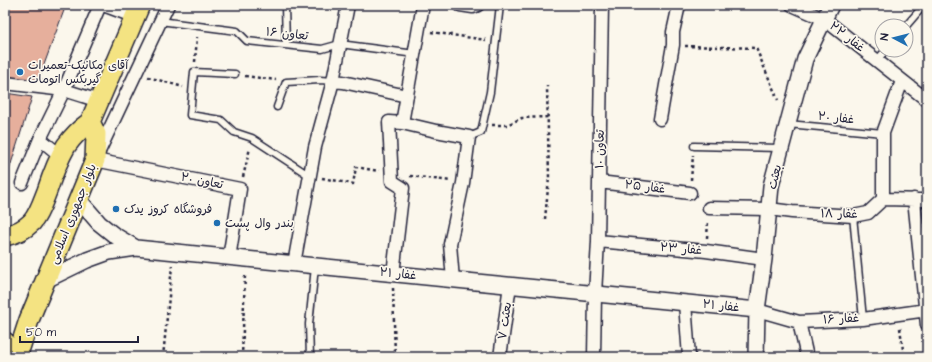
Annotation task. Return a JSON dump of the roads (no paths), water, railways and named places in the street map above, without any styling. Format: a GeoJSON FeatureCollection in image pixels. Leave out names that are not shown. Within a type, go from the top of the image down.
{"type":"FeatureCollection","features":[{"type":"Feature","properties":{"kind":"main road"},"geometry":{"type":"LineString","coordinates":[[5,236],[16,233],[33,221],[61,156],[72,138],[90,122],[138,11]]}},
{"type":"Feature","properties":{"kind":"main road","name":"بلوار جمهوری اسلامی"},"geometry":{"type":"LineString","coordinates":[[18,357],[29,320],[95,160],[96,134],[90,122]]}},
{"type":"Feature","properties":{"kind":"main road"},"geometry":{"type":"LineString","coordinates":[[5,342],[9,357]]}},
{"type":"Feature","properties":{"kind":"street"},"geometry":{"type":"LineString","coordinates":[[22,183],[100,5]]}},
{"type":"Feature","properties":{"kind":"street"},"geometry":{"type":"LineString","coordinates":[[103,5],[138,11]]}},
{"type":"Feature","properties":{"kind":"street"},"geometry":{"type":"LineString","coordinates":[[95,160],[168,5]]}},
{"type":"Feature","properties":{"kind":"street"},"geometry":{"type":"LineString","coordinates":[[294,264],[315,147],[333,81],[348,5]]}},
{"type":"Feature","properties":{"kind":"street"},"geometry":{"type":"LineString","coordinates":[[402,123],[423,5]]}},
{"type":"Feature","properties":{"kind":"street"},"geometry":{"type":"LineString","coordinates":[[460,5],[473,7],[478,5]]}},
{"type":"Feature","properties":{"kind":"street","name":"تعاون ۱۰"},"geometry":{"type":"LineString","coordinates":[[594,357],[598,241],[602,5]]}},
{"type":"Feature","properties":{"kind":"street"},"geometry":{"type":"LineString","coordinates":[[660,119],[673,45],[673,32],[679,5]]}},
{"type":"Feature","properties":{"kind":"street","name":"غفار ۲۲"},"geometry":{"type":"LineString","coordinates":[[792,5],[824,19],[926,99]]}},
{"type":"Feature","properties":{"kind":"street","name":"بعثت"},"geometry":{"type":"LineString","coordinates":[[756,357],[757,310],[764,259],[771,186],[805,59],[831,5]]}},
{"type":"Feature","properties":{"kind":"street"},"geometry":{"type":"LineString","coordinates":[[333,81],[407,96]]}},
{"type":"Feature","properties":{"kind":"street"},"geometry":{"type":"LineString","coordinates":[[902,81],[883,133],[883,199],[927,200]]}},
{"type":"Feature","properties":{"kind":"street"},"geometry":{"type":"LineString","coordinates":[[5,83],[64,90],[99,100]]}},
{"type":"Feature","properties":{"kind":"street"},"geometry":{"type":"LineString","coordinates":[[393,274],[403,188],[392,181],[388,122],[402,123],[469,137],[463,183],[450,244],[453,280]]}},
{"type":"Feature","properties":{"kind":"street"},"geometry":{"type":"LineString","coordinates":[[40,139],[61,156]]}},
{"type":"Feature","properties":{"kind":"street","name":"تعاون ۲۰"},"geometry":{"type":"LineString","coordinates":[[95,160],[240,189],[229,258]]}},
{"type":"Feature","properties":{"kind":"street","name":"غفار ۲۵"},"geometry":{"type":"LineString","coordinates":[[599,182],[690,193]]}},
{"type":"Feature","properties":{"kind":"street","name":"غفار ۱۸"},"geometry":{"type":"LineString","coordinates":[[769,209],[853,216],[868,213],[883,199]]}},
{"type":"Feature","properties":{"kind":"street"},"geometry":{"type":"LineString","coordinates":[[914,199],[927,325]]}},
{"type":"Feature","properties":{"kind":"street"},"geometry":{"type":"LineString","coordinates":[[79,200],[99,223],[114,235],[136,248]]}},
{"type":"Feature","properties":{"kind":"street"},"geometry":{"type":"LineString","coordinates":[[709,208],[769,209]]}},
{"type":"Feature","properties":{"kind":"street","name":"غفار ۲۳"},"geometry":{"type":"LineString","coordinates":[[598,241],[706,251],[764,259]]}},
{"type":"Feature","properties":{"kind":"street","name":"غفار ۲۱"},"geometry":{"type":"LineString","coordinates":[[46,280],[87,260],[109,252],[136,248],[757,310]]}},
{"type":"Feature","properties":{"kind":"street","name":"بعثت ۷"},"geometry":{"type":"LineString","coordinates":[[500,357],[510,285]]}},
{"type":"Feature","properties":{"kind":"street"},"geometry":{"type":"LineString","coordinates":[[686,303],[689,357]]}},
{"type":"Feature","properties":{"kind":"street","name":"غفار ۱۶"},"geometry":{"type":"LineString","coordinates":[[757,310],[799,322],[863,318],[926,310]]}},
{"type":"Feature","properties":{"kind":"street"},"geometry":{"type":"LineString","coordinates":[[799,322],[807,357]]}},
{"type":"Feature","properties":{"kind":"lane"},"geometry":{"type":"LineString","coordinates":[[285,5],[286,45]]}},
{"type":"Feature","properties":{"kind":"lane"},"geometry":{"type":"LineString","coordinates":[[469,137],[481,132],[483,124],[490,92],[500,5]]}},
{"type":"Feature","properties":{"kind":"lane"},"geometry":{"type":"LineString","coordinates":[[913,18],[924,5]]}},
{"type":"Feature","properties":{"kind":"lane","name":"تعاون ۱۶"},"geometry":{"type":"LineString","coordinates":[[160,21],[237,31],[247,41],[322,49],[340,44],[415,54]]}},
{"type":"Feature","properties":{"kind":"lane"},"geometry":{"type":"LineString","coordinates":[[235,74],[194,72],[190,115],[221,120],[234,132],[252,138],[310,176]]}},
{"type":"Feature","properties":{"kind":"lane"},"geometry":{"type":"LineString","coordinates":[[277,107],[286,82],[320,80],[333,81]]}},
{"type":"Feature","properties":{"kind":"lane"},"geometry":{"type":"LineString","coordinates":[[926,99],[927,85]]}},
{"type":"Feature","properties":{"kind":"lane","name":"غفار ۲۰"},"geometry":{"type":"LineString","coordinates":[[788,124],[883,133]]}},
{"type":"Feature","properties":{"kind":"lane"},"geometry":{"type":"LineString","coordinates":[[694,146],[781,148]]}},
{"type":"Feature","properties":{"kind":"lane"},"geometry":{"type":"LineString","coordinates":[[853,216],[863,318]]}},
{"type":"Feature","properties":{"kind":"lane"},"geometry":{"type":"LineString","coordinates":[[310,357],[309,324],[315,266]]}},
{"type":"Feature","properties":{"kind":"place","name":"آقای مکانیک-تعمیرات گیربکس اتومات"},"geometry":{"type":"Point","coordinates":[20,72]}},
{"type":"Feature","properties":{"kind":"place","name":"فروشگاه کروز یدک"},"geometry":{"type":"Point","coordinates":[116,209]}},
{"type":"Feature","properties":{"kind":"place","name":"بندر وال پست"},"geometry":{"type":"Point","coordinates":[217,223]}}]}
